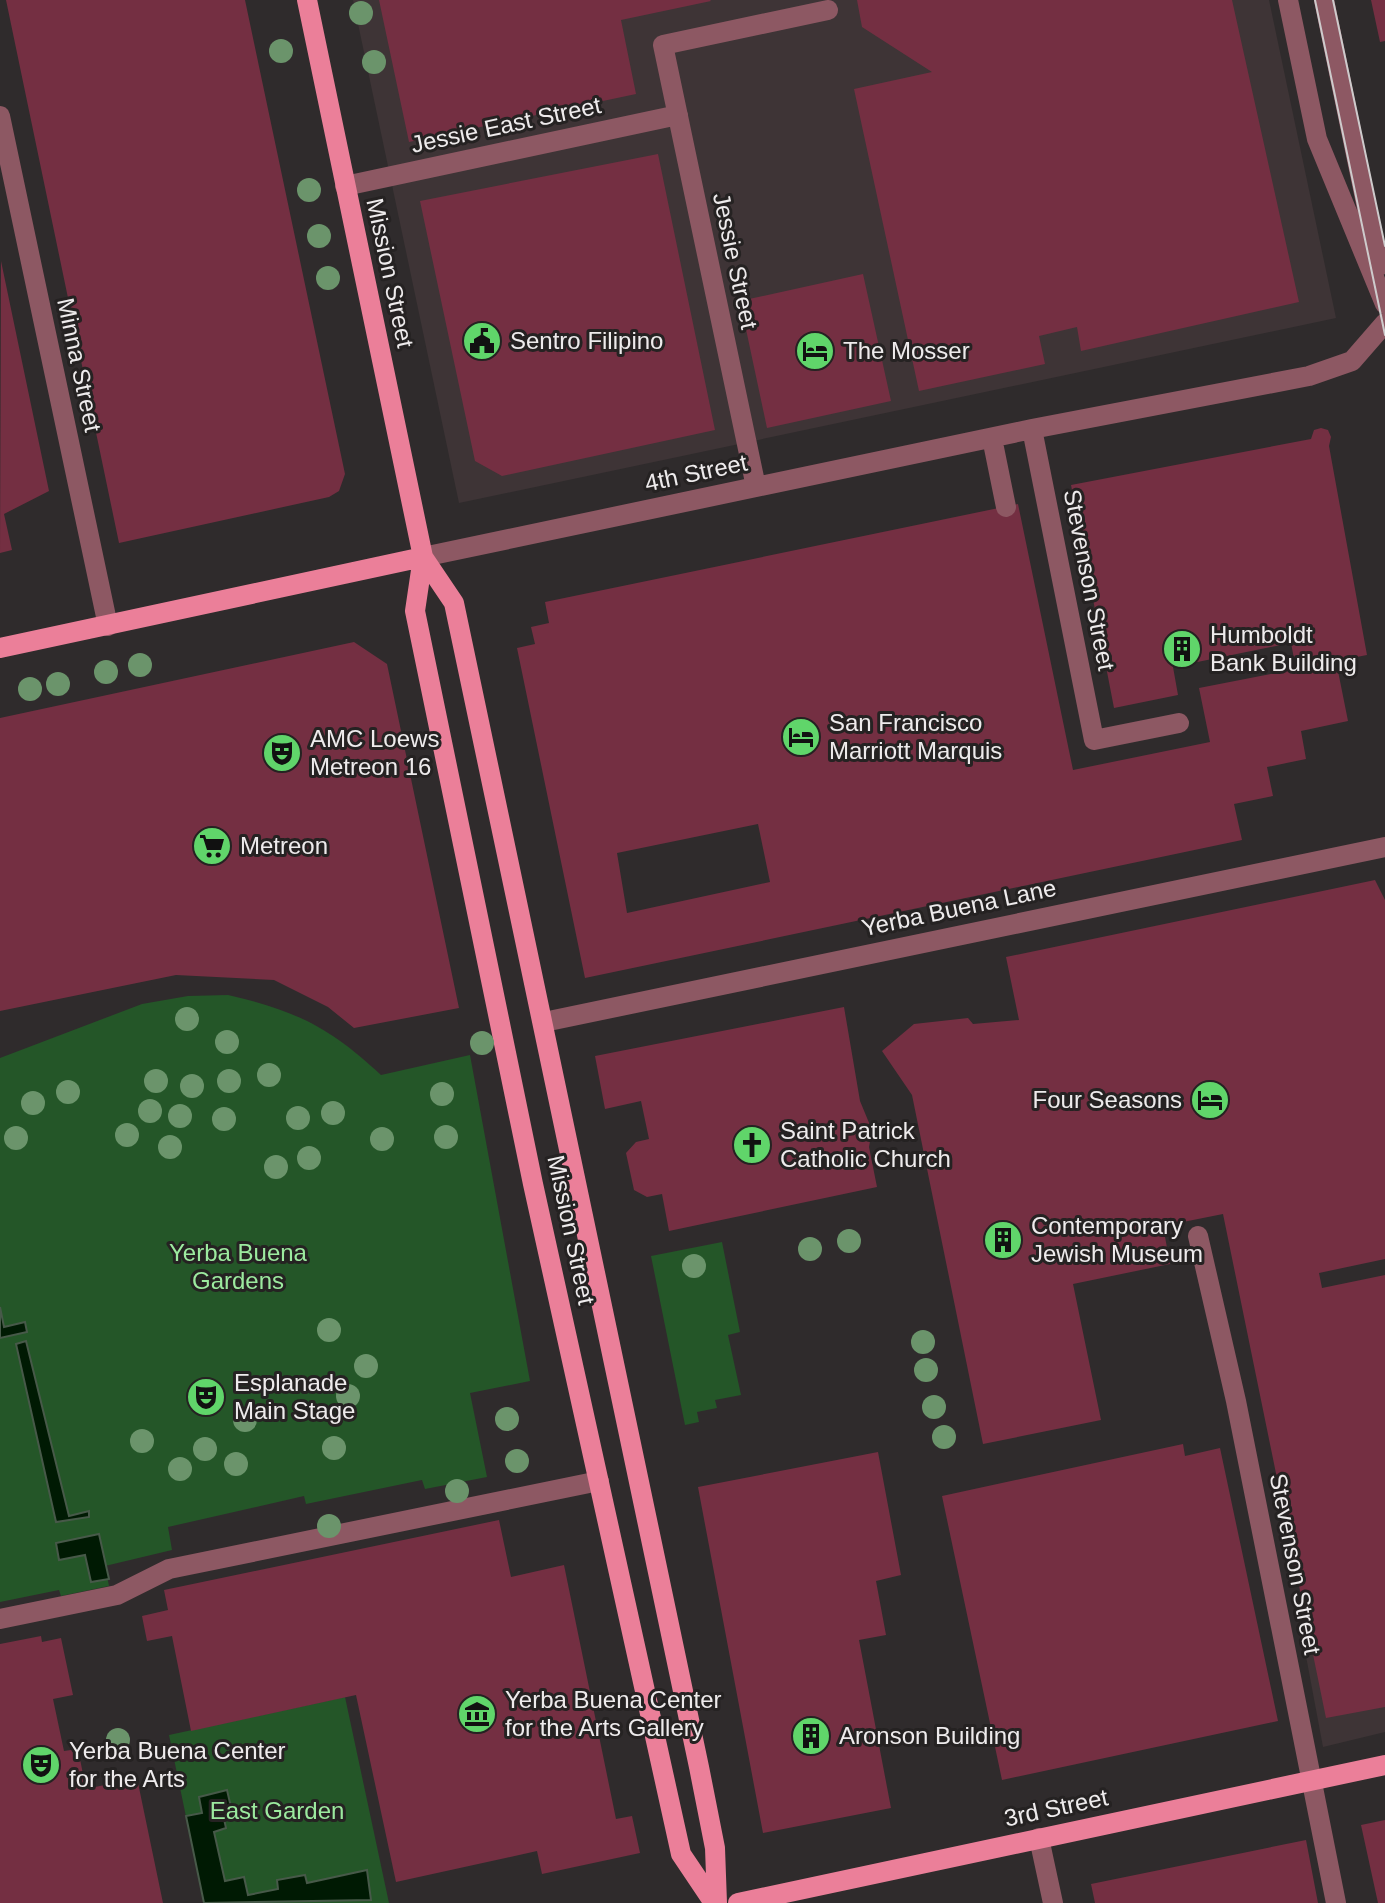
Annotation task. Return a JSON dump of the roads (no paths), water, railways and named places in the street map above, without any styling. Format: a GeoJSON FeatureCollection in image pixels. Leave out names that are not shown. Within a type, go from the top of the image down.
{"type":"FeatureCollection","features":[{"type":"Feature","properties":{"kind":"main road","name":"Mission Street"},"geometry":{"type":"LineString","coordinates":[[307,0],[423,557],[415,611],[533,1184],[681,1854],[716,1903]]}},
{"type":"Feature","properties":{"kind":"main road","name":"Mission Street"},"geometry":{"type":"LineString","coordinates":[[423,557],[454,603],[715,1848],[716,1903]]}},
{"type":"Feature","properties":{"kind":"main road","name":"4th Street"},"geometry":{"type":"LineString","coordinates":[[0,648],[423,557]]}},
{"type":"Feature","properties":{"kind":"main road","name":"3rd Street"},"geometry":{"type":"LineString","coordinates":[[738,1903],[1385,1765]]}},
{"type":"Feature","properties":{"kind":"street"},"geometry":{"type":"LineString","coordinates":[[1288,0],[1317,139],[1385,304]]}},
{"type":"Feature","properties":{"kind":"street"},"geometry":{"type":"LineString","coordinates":[[1324,0],[1385,293]]}},
{"type":"Feature","properties":{"kind":"street","name":"Jessie Street"},"geometry":{"type":"LineString","coordinates":[[756,487],[663,45],[828,10]]}},
{"type":"Feature","properties":{"kind":"street","name":"Jessie East Street"},"geometry":{"type":"LineString","coordinates":[[345,186],[678,115]]}},
{"type":"Feature","properties":{"kind":"street","name":"Minna Street"},"geometry":{"type":"LineString","coordinates":[[0,116],[108,626]]}},
{"type":"Feature","properties":{"kind":"street","name":"4th Street"},"geometry":{"type":"LineString","coordinates":[[423,557],[1032,429],[1337,369],[1366,349],[1385,323]]}},
{"type":"Feature","properties":{"kind":"street","name":"Stevenson Street"},"geometry":{"type":"LineString","coordinates":[[1032,429],[1094,740],[1179,723]]}},
{"type":"Feature","properties":{"kind":"street"},"geometry":{"type":"LineString","coordinates":[[992,438],[1006,507]]}},
{"type":"Feature","properties":{"kind":"street","name":"Yerba Buena Lane"},"geometry":{"type":"LineString","coordinates":[[544,1022],[1385,847]]}},
{"type":"Feature","properties":{"kind":"street","name":"Stevenson Street"},"geometry":{"type":"LineString","coordinates":[[1198,1236],[1242,1432],[1302,1728],[1308,1779],[1336,1903]]}},
{"type":"Feature","properties":{"kind":"street"},"geometry":{"type":"LineString","coordinates":[[0,1619],[117,1595],[169,1569],[599,1481]]}},
{"type":"Feature","properties":{"kind":"street"},"geometry":{"type":"LineString","coordinates":[[1039,1838],[1053,1903]]}},
{"type":"Feature","properties":{"kind":"tram line"},"geometry":{"type":"LineString","coordinates":[[1315,0],[1385,335]]}},
{"type":"Feature","properties":{"kind":"tram line"},"geometry":{"type":"LineString","coordinates":[[1333,0],[1385,246]]}},
{"type":"Feature","properties":{"kind":"place","name":"Sentro Filipino"},"geometry":{"type":"Point","coordinates":[482,341]}},
{"type":"Feature","properties":{"kind":"place","name":"The Mosser"},"geometry":{"type":"Point","coordinates":[815,351]}},
{"type":"Feature","properties":{"kind":"place","name":"Humboldt Bank Building"},"geometry":{"type":"Point","coordinates":[1182,649]}},
{"type":"Feature","properties":{"kind":"place","name":"San Francisco Marriott Marquis"},"geometry":{"type":"Point","coordinates":[801,737]}},
{"type":"Feature","properties":{"kind":"place","name":"AMC Loews Metreon 16"},"geometry":{"type":"Point","coordinates":[282,753]}},
{"type":"Feature","properties":{"kind":"place","name":"Metreon"},"geometry":{"type":"Point","coordinates":[212,846]}},
{"type":"Feature","properties":{"kind":"place","name":"Four Seasons"},"geometry":{"type":"Point","coordinates":[1210,1100]}},
{"type":"Feature","properties":{"kind":"place","name":"Saint Patrick Catholic Church"},"geometry":{"type":"Point","coordinates":[752,1145]}},
{"type":"Feature","properties":{"kind":"place","name":"Contemporary Jewish Museum"},"geometry":{"type":"Point","coordinates":[1003,1240]}},
{"type":"Feature","properties":{"kind":"place","name":"Esplanade Main Stage"},"geometry":{"type":"Point","coordinates":[206,1397]}},
{"type":"Feature","properties":{"kind":"place","name":"Yerba Buena Center for the Arts Gallery"},"geometry":{"type":"Point","coordinates":[477,1714]}},
{"type":"Feature","properties":{"kind":"place","name":"Aronson Building"},"geometry":{"type":"Point","coordinates":[811,1736]}},
{"type":"Feature","properties":{"kind":"place","name":"Yerba Buena Center for the Arts"},"geometry":{"type":"Point","coordinates":[41,1765]}},
{"type":"Feature","properties":{"kind":"park label","name":"Yerba Buena Gardens"},"geometry":{"type":"Point","coordinates":[238,1267]}},
{"type":"Feature","properties":{"kind":"park label","name":"East Garden"},"geometry":{"type":"Point","coordinates":[277,1811]}}]}
